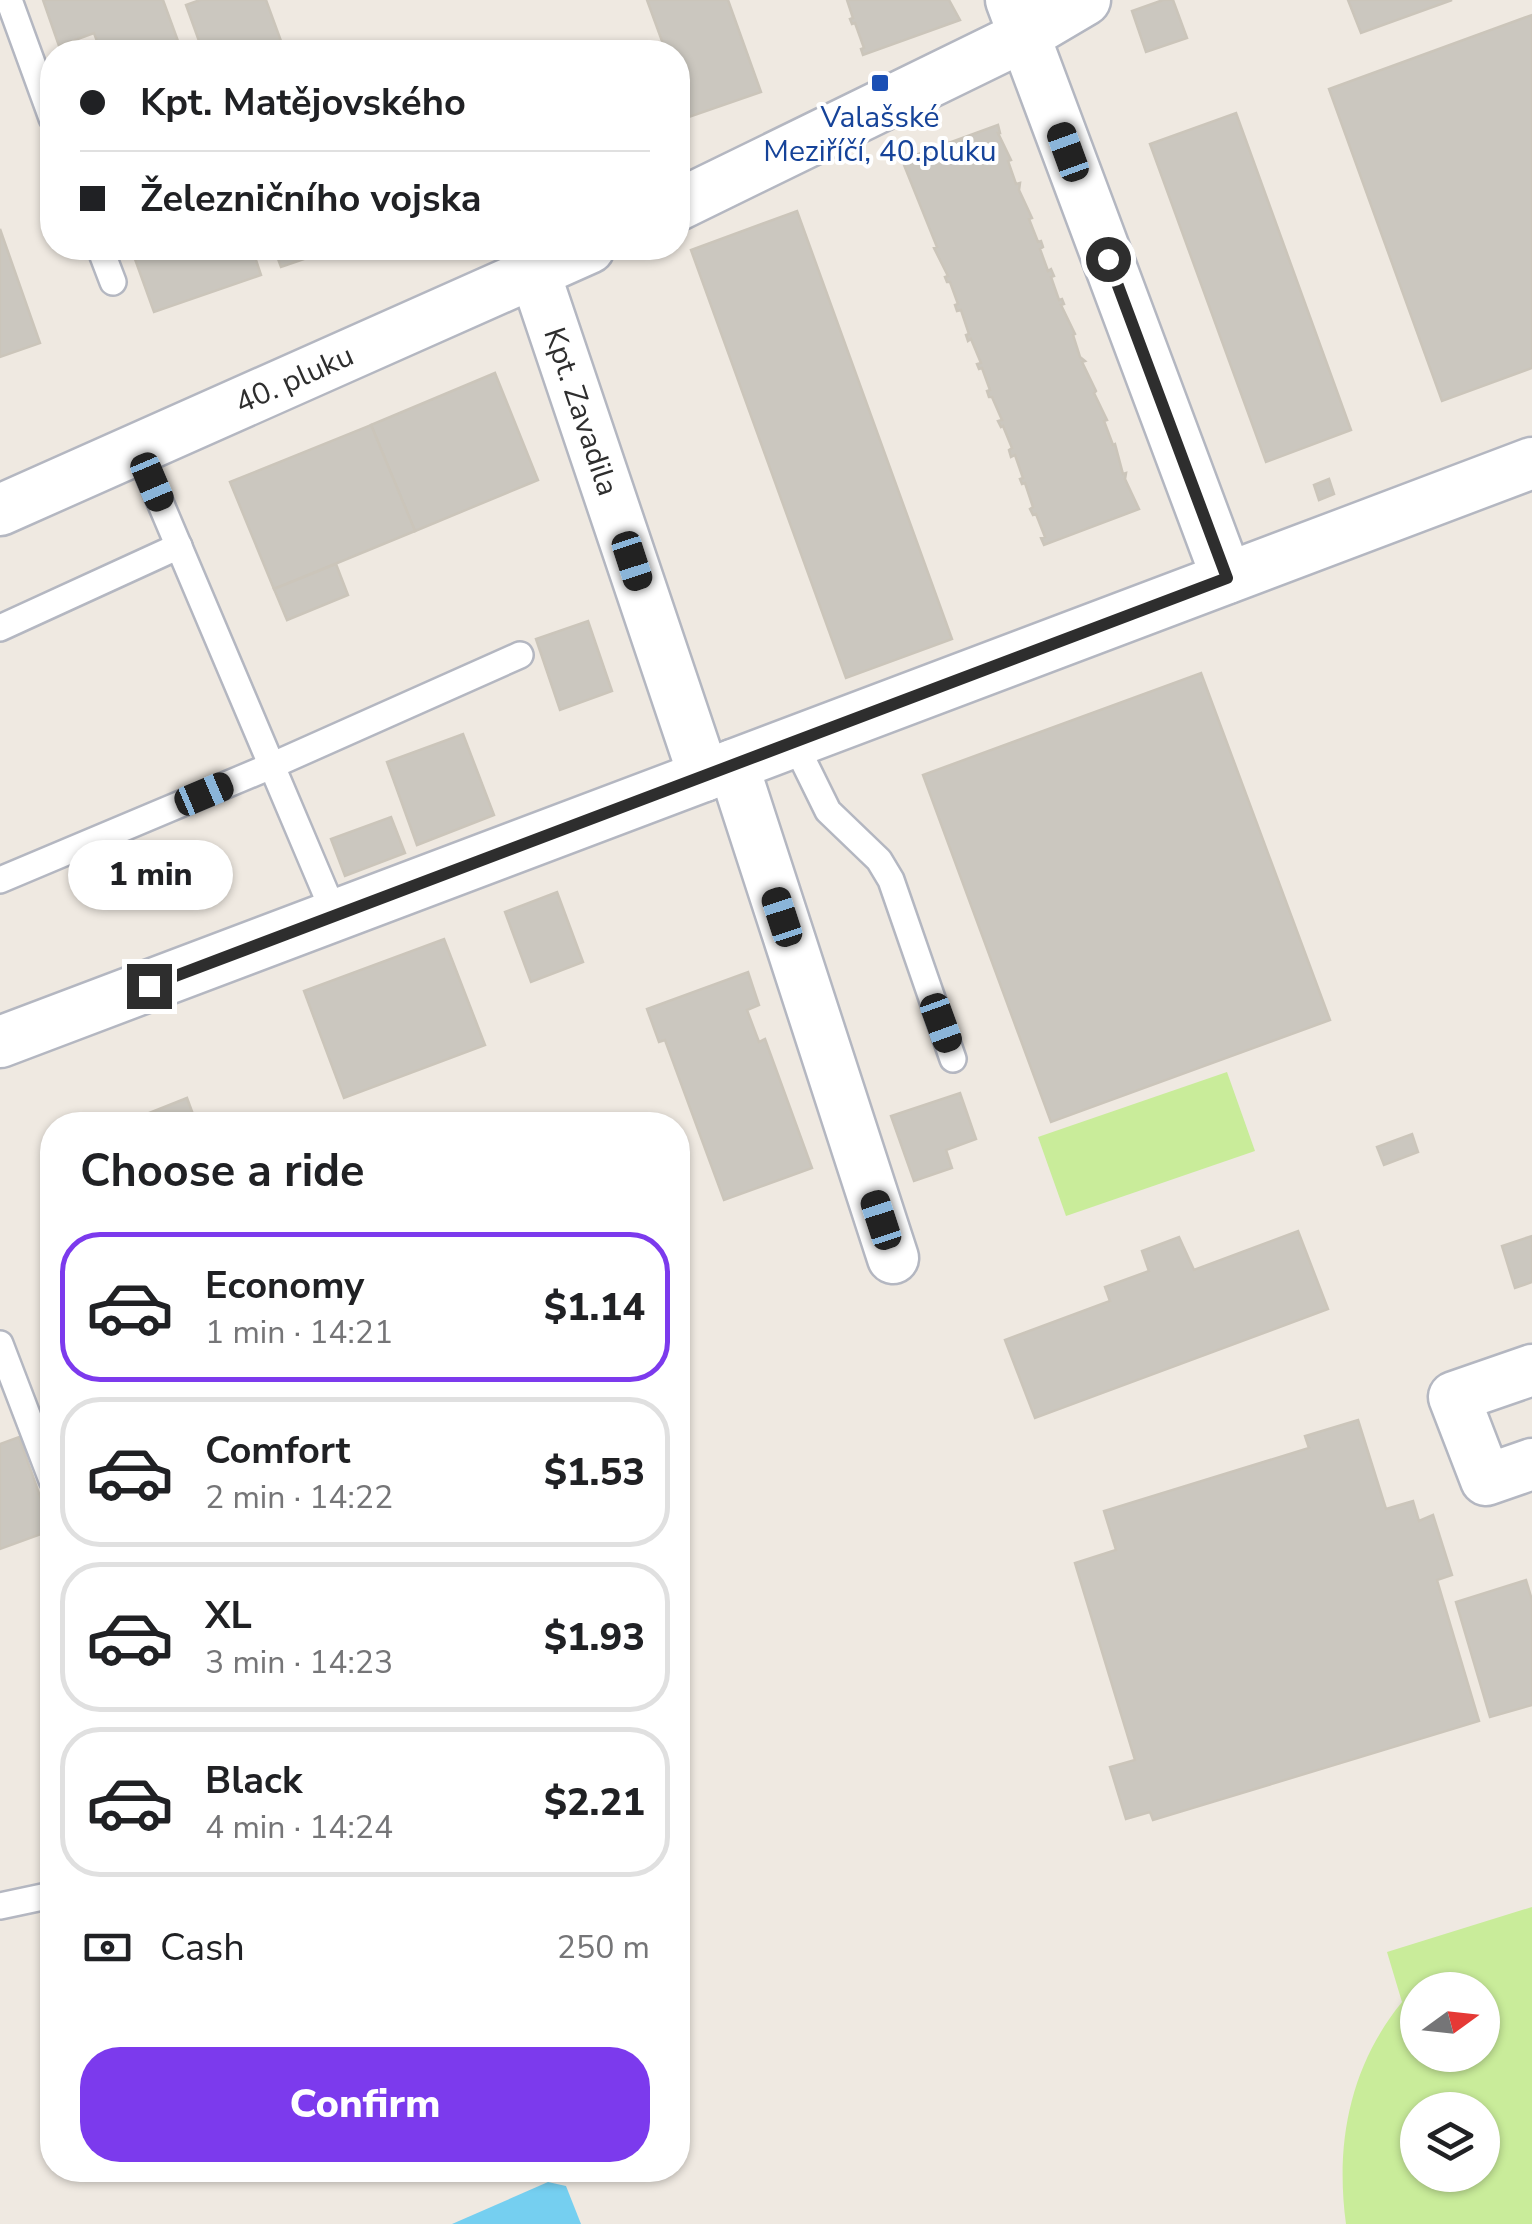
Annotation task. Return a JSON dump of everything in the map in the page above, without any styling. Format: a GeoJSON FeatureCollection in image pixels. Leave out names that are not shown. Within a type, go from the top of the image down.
{"type":"FeatureCollection","features":[{"type":"Feature","properties":{"kind":"street"},"geometry":{"type":"LineString","coordinates":[[690,198],[1018,18],[1085,0]]}},
{"type":"Feature","properties":{"kind":"street"},"geometry":{"type":"LineString","coordinates":[[1018,18],[1227,578]]}},
{"type":"Feature","properties":{"kind":"street","name":"40. pluku"},"geometry":{"type":"LineString","coordinates":[[0,510],[565,260]]}},
{"type":"Feature","properties":{"kind":"street","name":"Kpt. Zavadila"},"geometry":{"type":"LineString","coordinates":[[535,274],[893,1258]]}},
{"type":"Feature","properties":{"kind":"street"},"geometry":{"type":"LineString","coordinates":[[0,1042],[1532,463]]}},
{"type":"Feature","properties":{"kind":"street"},"geometry":{"type":"LineString","coordinates":[[1509,1472],[1454,1396],[1532,1370]]}},
{"type":"Feature","properties":{"kind":"lane"},"geometry":{"type":"LineString","coordinates":[[10,0],[40,84]]}},
{"type":"Feature","properties":{"kind":"lane"},"geometry":{"type":"LineString","coordinates":[[105,260],[113,282]]}},
{"type":"Feature","properties":{"kind":"lane"},"geometry":{"type":"LineString","coordinates":[[138,450],[335,916]]}},
{"type":"Feature","properties":{"kind":"lane"},"geometry":{"type":"LineString","coordinates":[[0,628],[178,546]]}},
{"type":"Feature","properties":{"kind":"lane"},"geometry":{"type":"LineString","coordinates":[[0,880],[272,766],[520,654]]}},
{"type":"Feature","properties":{"kind":"lane"},"geometry":{"type":"LineString","coordinates":[[794,742],[828,811],[879,860],[891,880],[954,1059]]}},
{"type":"Feature","properties":{"kind":"lane"},"geometry":{"type":"LineString","coordinates":[[0,1344],[40,1449]]}},
{"type":"Feature","properties":{"kind":"lane"},"geometry":{"type":"LineString","coordinates":[[0,1906],[40,1898]]}},
{"type":"Feature","properties":{"kind":"green space"},"geometry":{"type":"Polygon","coordinates":[[[1227,1072],[1255,1151],[1066,1216],[1038,1137],[1227,1072]]]}},
{"type":"Feature","properties":{"kind":"green space"},"geometry":{"type":"Polygon","coordinates":[[[1532,1907],[1532,2224],[1346,2224],[1343,2164],[1350,2107],[1370,2052],[1400,2005],[1400,2072],[1500,2072],[1500,1972],[1400,1972],[1400,1995],[1387,1952],[1532,1907]]]}},
{"type":"Feature","properties":{"kind":"water"},"geometry":{"type":"Polygon","coordinates":[[[548,2182],[566,2186],[581,2224],[452,2224],[548,2182]]]}},
{"type":"Feature","properties":{"kind":"building"},"geometry":{"type":"Polygon","coordinates":[[[43,0],[163,0],[178,40],[97,40],[94,33],[75,40],[57,40],[43,0]]]}},
{"type":"Feature","properties":{"kind":"building"},"geometry":{"type":"Polygon","coordinates":[[[200,0],[266,0],[281,40],[199,40],[186,5],[200,0]]]}},
{"type":"Feature","properties":{"kind":"building"},"geometry":{"type":"Polygon","coordinates":[[[647,0],[728,0],[761,92],[690,117],[690,40],[662,40],[647,0]]]}},
{"type":"Feature","properties":{"kind":"building"},"geometry":{"type":"Polygon","coordinates":[[[847,0],[949,0],[960,20],[863,55],[847,0]]]}},
{"type":"Feature","properties":{"kind":"building"},"geometry":{"type":"Polygon","coordinates":[[[1173,0],[1187,38],[1146,52],[1132,11],[1173,0]]]}},
{"type":"Feature","properties":{"kind":"building"},"geometry":{"type":"Polygon","coordinates":[[[1348,0],[1452,0],[1361,33],[1348,0]]]}},
{"type":"Feature","properties":{"kind":"building"},"geometry":{"type":"Polygon","coordinates":[[[1532,15],[1532,368],[1442,401],[1329,89],[1532,15]]]}},
{"type":"Feature","properties":{"kind":"building"},"geometry":{"type":"Polygon","coordinates":[[[1236,113],[1351,430],[1266,462],[1150,144],[1236,113]]]}},
{"type":"Feature","properties":{"kind":"building"},"geometry":{"type":"Polygon","coordinates":[[[998,125],[1016,184],[1020,183],[1019,190],[1032,218],[1029,219],[1038,242],[1041,241],[1048,271],[1051,269],[1054,276],[1051,277],[1059,300],[1064,304],[1061,305],[1075,334],[1080,357],[1085,361],[1082,362],[1139,509],[1044,545],[1041,538],[1045,537],[1030,509],[1033,507],[1020,479],[1023,478],[1015,455],[1011,457],[1012,448],[998,421],[1002,420],[989,397],[982,368],[977,364],[981,363],[971,339],[968,341],[961,310],[957,311],[958,304],[945,277],[948,276],[902,160],[998,125]]]}},
{"type":"Feature","properties":{"kind":"building"},"geometry":{"type":"Polygon","coordinates":[[[797,211],[952,639],[846,678],[691,250],[797,211]]]}},
{"type":"Feature","properties":{"kind":"building"},"geometry":{"type":"Polygon","coordinates":[[[0,229],[40,343],[0,357],[0,229]]]}},
{"type":"Feature","properties":{"kind":"building"},"geometry":{"type":"Polygon","coordinates":[[[135,260],[256,260],[261,275],[154,312],[135,260]]]}},
{"type":"Feature","properties":{"kind":"building"},"geometry":{"type":"Polygon","coordinates":[[[278,260],[301,260],[281,267],[278,260]]]}},
{"type":"Feature","properties":{"kind":"building"},"geometry":{"type":"Polygon","coordinates":[[[495,373],[538,480],[415,531],[371,425],[495,373]]]}},
{"type":"Feature","properties":{"kind":"building"},"geometry":{"type":"Polygon","coordinates":[[[371,425],[415,531],[274,589],[230,482],[371,425]]]}},
{"type":"Feature","properties":{"kind":"building"},"geometry":{"type":"Polygon","coordinates":[[[1329,479],[1334,494],[1319,500],[1314,485],[1329,479]]]}},
{"type":"Feature","properties":{"kind":"building"},"geometry":{"type":"Polygon","coordinates":[[[336,564],[348,595],[287,620],[274,589],[336,564]]]}},
{"type":"Feature","properties":{"kind":"building"},"geometry":{"type":"Polygon","coordinates":[[[588,621],[612,691],[560,710],[536,639],[588,621]]]}},
{"type":"Feature","properties":{"kind":"building"},"geometry":{"type":"Polygon","coordinates":[[[1201,673],[1330,1020],[1051,1122],[923,775],[1201,673]]]}},
{"type":"Feature","properties":{"kind":"building"},"geometry":{"type":"Polygon","coordinates":[[[463,734],[494,815],[417,845],[387,762],[463,734]]]}},
{"type":"Feature","properties":{"kind":"building"},"geometry":{"type":"Polygon","coordinates":[[[391,817],[405,853],[345,876],[331,839],[391,817]]]}},
{"type":"Feature","properties":{"kind":"building"},"geometry":{"type":"Polygon","coordinates":[[[557,892],[583,962],[531,982],[505,912],[557,892]]]}},
{"type":"Feature","properties":{"kind":"building"},"geometry":{"type":"Polygon","coordinates":[[[444,939],[485,1045],[344,1098],[304,991],[444,939]]]}},
{"type":"Feature","properties":{"kind":"building"},"geometry":{"type":"Polygon","coordinates":[[[748,972],[759,1005],[747,1010],[759,1042],[765,1039],[812,1168],[724,1200],[665,1040],[659,1042],[647,1009],[748,972]]]}},
{"type":"Feature","properties":{"kind":"building"},"geometry":{"type":"Polygon","coordinates":[[[960,1093],[976,1139],[946,1150],[952,1168],[914,1181],[891,1116],[960,1093]]]}},
{"type":"Feature","properties":{"kind":"building"},"geometry":{"type":"Polygon","coordinates":[[[187,1098],[192,1112],[152,1112],[187,1098]]]}},
{"type":"Feature","properties":{"kind":"building"},"geometry":{"type":"Polygon","coordinates":[[[1412,1134],[1418,1152],[1384,1165],[1377,1147],[1412,1134]]]}},
{"type":"Feature","properties":{"kind":"building"},"geometry":{"type":"Polygon","coordinates":[[[1298,1231],[1328,1309],[1035,1418],[1005,1340],[1110,1301],[1105,1287],[1149,1271],[1142,1251],[1179,1237],[1194,1270],[1298,1231]]]}},
{"type":"Feature","properties":{"kind":"building"},"geometry":{"type":"Polygon","coordinates":[[[1532,1236],[1532,1282],[1515,1288],[1502,1246],[1532,1236]]]}},
{"type":"Feature","properties":{"kind":"building"},"geometry":{"type":"Polygon","coordinates":[[[1358,1420],[1386,1509],[1413,1501],[1419,1521],[1433,1515],[1452,1575],[1437,1580],[1479,1721],[1153,1820],[1150,1812],[1126,1819],[1110,1767],[1135,1760],[1075,1563],[1116,1550],[1104,1511],[1309,1448],[1305,1436],[1358,1420]]]}},
{"type":"Feature","properties":{"kind":"building"},"geometry":{"type":"Polygon","coordinates":[[[19,1437],[40,1496],[40,1534],[0,1549],[0,1444],[19,1437]]]}},
{"type":"Feature","properties":{"kind":"building"},"geometry":{"type":"Polygon","coordinates":[[[1526,1580],[1532,1600],[1532,1705],[1490,1717],[1456,1602],[1526,1580]]]}},
{"type":"Feature","properties":{"kind":"place","name":"Valašské Meziříčí, 40.pluku"},"geometry":{"type":"Point","coordinates":[880,83]}},
{"type":"Feature","properties":{"kind":"route"},"geometry":{"type":"LineString","coordinates":[[149,986],[1227,578],[1108,259]]}}]}
